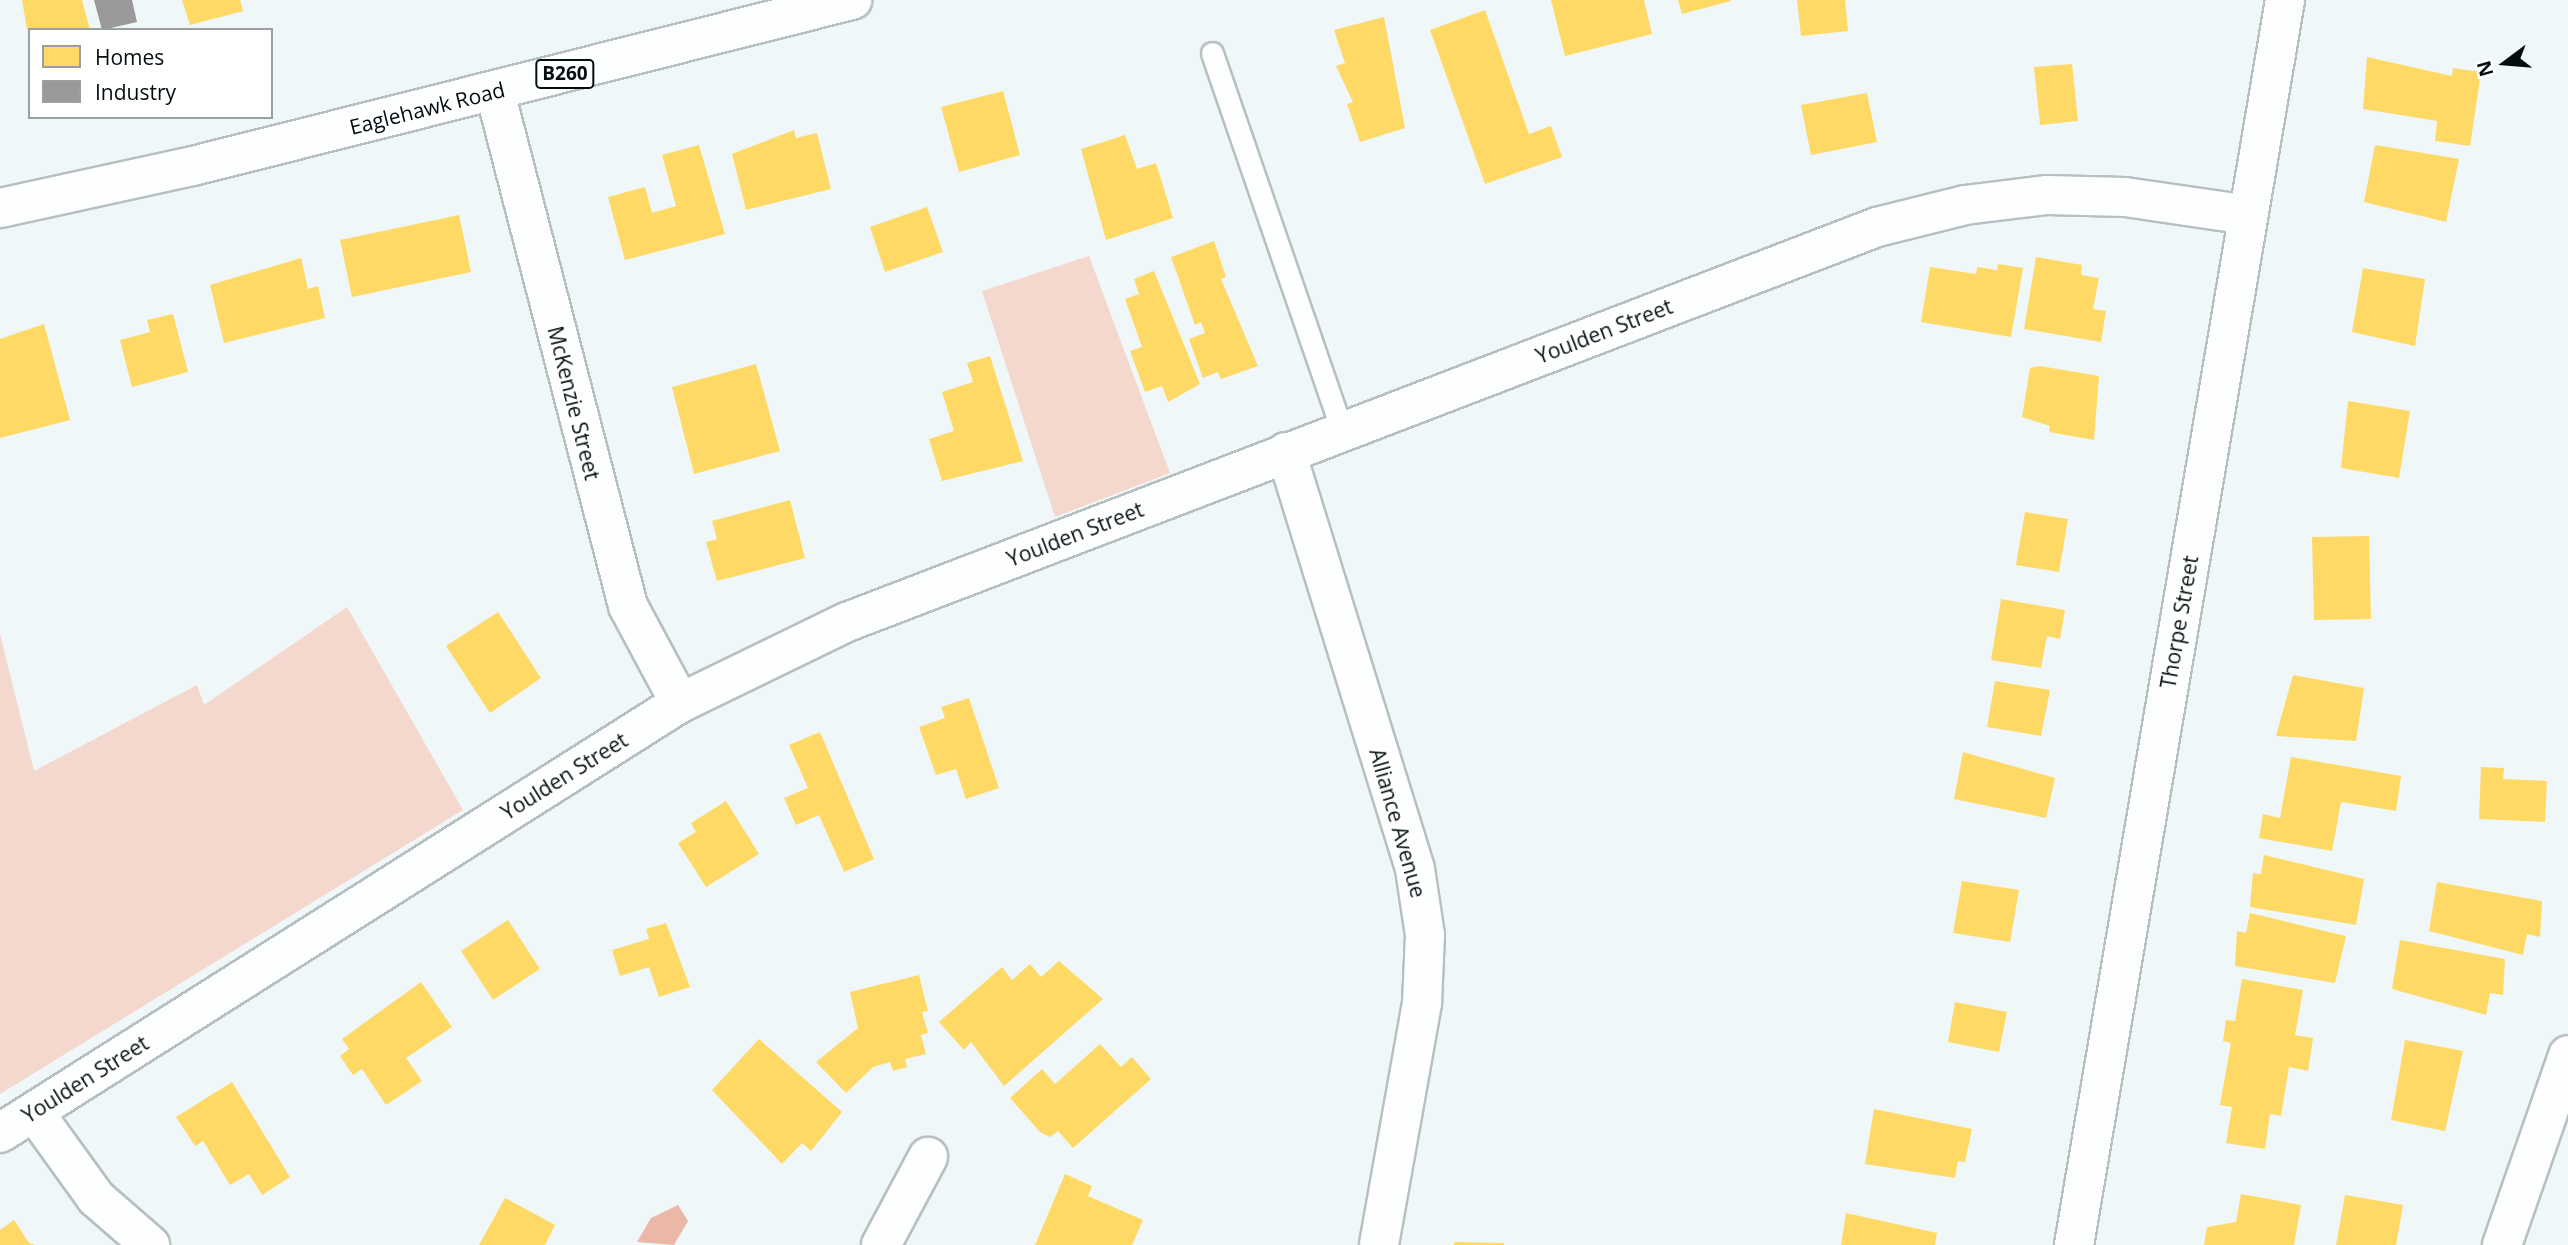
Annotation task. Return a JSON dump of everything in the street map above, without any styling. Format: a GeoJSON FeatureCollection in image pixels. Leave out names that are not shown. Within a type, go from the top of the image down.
{"type":"FeatureCollection","features":[{"type":"Feature","properties":{"kind":"street","name":"Eaglehawk Road"},"geometry":{"type":"LineString","coordinates":[[0,208],[495,92],[852,0]]}},
{"type":"Feature","properties":{"kind":"street","name":"Thorpe Street"},"geometry":{"type":"LineString","coordinates":[[2074,1245],[2285,0]]}},
{"type":"Feature","properties":{"kind":"street","name":"McKenzie Street"},"geometry":{"type":"LineString","coordinates":[[495,92],[628,607],[680,703]]}},
{"type":"Feature","properties":{"kind":"street","name":"Youlden Street"},"geometry":{"type":"LineString","coordinates":[[0,1133],[680,703],[847,622],[1286,452],[1918,215],[2005,199],[2080,195],[2248,215]]}},
{"type":"Feature","properties":{"kind":"street","name":"Alliance Avenue"},"geometry":{"type":"LineString","coordinates":[[1286,452],[1415,869],[1425,935],[1422,1003],[1379,1245]]}},
{"type":"Feature","properties":{"kind":"street"},"geometry":{"type":"LineString","coordinates":[[2502,1245],[2568,1055]]}},
{"type":"Feature","properties":{"kind":"street"},"geometry":{"type":"LineString","coordinates":[[34,1112],[88,1189],[150,1245]]}},
{"type":"Feature","properties":{"kind":"street"},"geometry":{"type":"LineString","coordinates":[[881,1245],[928,1157]]}},
{"type":"Feature","properties":{"kind":"lane"},"geometry":{"type":"LineString","coordinates":[[1212,53],[1342,431]]}},
{"type":"Feature","properties":{"kind":"shaded area"},"geometry":{"type":"Polygon","coordinates":[[[1089,256],[1170,473],[1055,517],[982,291],[1089,256]]]}},
{"type":"Feature","properties":{"kind":"shaded area"},"geometry":{"type":"Polygon","coordinates":[[[347,607],[463,810],[0,1094],[0,634],[34,771],[197,685],[204,705],[347,607]]]}},
{"type":"Feature","properties":{"kind":"shaded area"},"geometry":{"type":"Polygon","coordinates":[[[678,1205],[688,1221],[674,1245],[637,1242],[651,1218],[678,1205]]]}},
{"type":"Feature","properties":{"kind":"building: Homes"},"geometry":{"type":"Polygon","coordinates":[[[22,0],[82,0],[89,28],[28,28],[22,0]]]}},
{"type":"Feature","properties":{"kind":"building: Homes"},"geometry":{"type":"Polygon","coordinates":[[[182,0],[240,0],[243,11],[190,25],[182,0]]]}},
{"type":"Feature","properties":{"kind":"building: Homes"},"geometry":{"type":"Polygon","coordinates":[[[1551,0],[1644,0],[1652,34],[1565,56],[1551,0]]]}},
{"type":"Feature","properties":{"kind":"building: Homes"},"geometry":{"type":"Polygon","coordinates":[[[1678,0],[1730,0],[1731,1],[1682,14],[1678,0]]]}},
{"type":"Feature","properties":{"kind":"building: Homes"},"geometry":{"type":"Polygon","coordinates":[[[1797,0],[1845,0],[1848,31],[1801,36],[1797,0]]]}},
{"type":"Feature","properties":{"kind":"building: Homes"},"geometry":{"type":"Polygon","coordinates":[[[1485,10],[1529,134],[1551,126],[1562,157],[1485,184],[1430,30],[1485,10]]]}},
{"type":"Feature","properties":{"kind":"building: Homes"},"geometry":{"type":"Polygon","coordinates":[[[1384,17],[1405,128],[1360,142],[1347,104],[1353,102],[1336,66],[1345,63],[1334,30],[1384,17]]]}},
{"type":"Feature","properties":{"kind":"building: Homes"},"geometry":{"type":"Polygon","coordinates":[[[2367,57],[2452,76],[2453,68],[2481,72],[2470,146],[2435,141],[2437,121],[2363,109],[2367,57]]]}},
{"type":"Feature","properties":{"kind":"building: Homes"},"geometry":{"type":"Polygon","coordinates":[[[2072,64],[2078,121],[2040,125],[2034,67],[2072,64]]]}},
{"type":"Feature","properties":{"kind":"building: Homes"},"geometry":{"type":"Polygon","coordinates":[[[1003,91],[1020,155],[959,172],[941,107],[1003,91]]]}},
{"type":"Feature","properties":{"kind":"building: Homes"},"geometry":{"type":"Polygon","coordinates":[[[1867,93],[1877,142],[1811,155],[1801,105],[1867,93]]]}},
{"type":"Feature","properties":{"kind":"building: Homes"},"geometry":{"type":"Polygon","coordinates":[[[794,130],[796,138],[817,133],[831,189],[746,210],[732,154],[794,130]]]}},
{"type":"Feature","properties":{"kind":"building: Homes"},"geometry":{"type":"Polygon","coordinates":[[[1125,135],[1137,169],[1156,163],[1173,218],[1106,240],[1081,149],[1125,135]]]}},
{"type":"Feature","properties":{"kind":"building: Homes"},"geometry":{"type":"Polygon","coordinates":[[[699,145],[725,234],[625,260],[608,197],[645,187],[652,213],[676,206],[662,155],[699,145]]]}},
{"type":"Feature","properties":{"kind":"building: Homes"},"geometry":{"type":"Polygon","coordinates":[[[2375,145],[2459,159],[2446,222],[2364,202],[2375,145]]]}},
{"type":"Feature","properties":{"kind":"building: Homes"},"geometry":{"type":"Polygon","coordinates":[[[927,207],[943,252],[885,272],[870,227],[927,207]]]}},
{"type":"Feature","properties":{"kind":"building: Homes"},"geometry":{"type":"Polygon","coordinates":[[[459,215],[471,272],[352,297],[340,240],[459,215]]]}},
{"type":"Feature","properties":{"kind":"building: Homes"},"geometry":{"type":"Polygon","coordinates":[[[1214,241],[1226,277],[1221,279],[1258,366],[1221,379],[1218,372],[1203,378],[1189,339],[1205,333],[1201,322],[1195,325],[1171,257],[1214,241]]]}},
{"type":"Feature","properties":{"kind":"building: Homes"},"geometry":{"type":"Polygon","coordinates":[[[2036,257],[2082,265],[2081,275],[2099,278],[2093,309],[2106,311],[2101,342],[2024,329],[2036,257]]]}},
{"type":"Feature","properties":{"kind":"building: Homes"},"geometry":{"type":"Polygon","coordinates":[[[301,258],[308,289],[318,286],[325,318],[224,343],[210,285],[301,258]]]}},
{"type":"Feature","properties":{"kind":"building: Homes"},"geometry":{"type":"Polygon","coordinates":[[[1998,264],[2023,268],[2011,337],[1921,322],[1930,267],[1976,274],[1977,267],[1997,270],[1998,264]]]}},
{"type":"Feature","properties":{"kind":"building: Homes"},"geometry":{"type":"Polygon","coordinates":[[[2363,268],[2425,279],[2415,346],[2352,332],[2363,268]]]}},
{"type":"Feature","properties":{"kind":"building: Homes"},"geometry":{"type":"Polygon","coordinates":[[[1154,271],[1200,384],[1168,402],[1162,386],[1145,392],[1130,351],[1142,347],[1125,299],[1139,294],[1134,279],[1154,271]]]}},
{"type":"Feature","properties":{"kind":"building: Homes"},"geometry":{"type":"Polygon","coordinates":[[[173,314],[188,372],[132,387],[120,340],[150,332],[147,320],[173,314]]]}},
{"type":"Feature","properties":{"kind":"building: Homes"},"geometry":{"type":"Polygon","coordinates":[[[44,324],[70,420],[0,438],[0,339],[44,324]]]}},
{"type":"Feature","properties":{"kind":"building: Homes"},"geometry":{"type":"Polygon","coordinates":[[[990,356],[1023,461],[942,481],[929,439],[954,431],[942,392],[973,382],[967,363],[990,356]]]}},
{"type":"Feature","properties":{"kind":"building: Homes"},"geometry":{"type":"Polygon","coordinates":[[[756,364],[780,451],[694,474],[672,387],[756,364]]]}},
{"type":"Feature","properties":{"kind":"building: Homes"},"geometry":{"type":"Polygon","coordinates":[[[2040,366],[2099,376],[2094,440],[2049,432],[2050,426],[2022,417],[2030,368],[2040,366]]]}},
{"type":"Feature","properties":{"kind":"building: Homes"},"geometry":{"type":"Polygon","coordinates":[[[2348,401],[2410,411],[2399,478],[2341,468],[2348,401]]]}},
{"type":"Feature","properties":{"kind":"building: Homes"},"geometry":{"type":"Polygon","coordinates":[[[790,500],[805,558],[717,581],[706,542],[717,539],[712,521],[790,500]]]}},
{"type":"Feature","properties":{"kind":"building: Homes"},"geometry":{"type":"Polygon","coordinates":[[[2025,512],[2068,519],[2059,572],[2016,565],[2025,512]]]}},
{"type":"Feature","properties":{"kind":"building: Homes"},"geometry":{"type":"Polygon","coordinates":[[[2369,536],[2371,619],[2314,620],[2312,537],[2369,536]]]}},
{"type":"Feature","properties":{"kind":"building: Homes"},"geometry":{"type":"Polygon","coordinates":[[[2001,599],[2065,610],[2060,639],[2047,636],[2041,668],[1991,660],[2001,599]]]}},
{"type":"Feature","properties":{"kind":"building: Homes"},"geometry":{"type":"Polygon","coordinates":[[[498,612],[541,678],[490,713],[446,646],[498,612]]]}},
{"type":"Feature","properties":{"kind":"building: Homes"},"geometry":{"type":"Polygon","coordinates":[[[2293,675],[2364,688],[2356,741],[2276,736],[2293,675]]]}},
{"type":"Feature","properties":{"kind":"building: Homes"},"geometry":{"type":"Polygon","coordinates":[[[1995,681],[2050,690],[2041,736],[1987,727],[1995,681]]]}},
{"type":"Feature","properties":{"kind":"building: Homes"},"geometry":{"type":"Polygon","coordinates":[[[969,698],[999,788],[966,799],[956,769],[936,775],[919,727],[945,718],[941,707],[969,698]]]}},
{"type":"Feature","properties":{"kind":"building: Homes"},"geometry":{"type":"Polygon","coordinates":[[[820,732],[874,859],[844,872],[819,815],[796,825],[784,798],[808,788],[789,745],[820,732]]]}},
{"type":"Feature","properties":{"kind":"building: Homes"},"geometry":{"type":"Polygon","coordinates":[[[1963,752],[2055,778],[2046,818],[1954,799],[1963,752]]]}},
{"type":"Feature","properties":{"kind":"building: Homes"},"geometry":{"type":"Polygon","coordinates":[[[2291,757],[2401,776],[2396,811],[2341,802],[2332,851],[2259,838],[2263,814],[2280,818],[2291,757]]]}},
{"type":"Feature","properties":{"kind":"building: Homes"},"geometry":{"type":"Polygon","coordinates":[[[2481,767],[2504,768],[2503,779],[2547,781],[2545,822],[2479,819],[2481,767]]]}},
{"type":"Feature","properties":{"kind":"building: Homes"},"geometry":{"type":"Polygon","coordinates":[[[726,801],[759,854],[706,887],[678,843],[696,832],[691,823],[726,801]]]}},
{"type":"Feature","properties":{"kind":"building: Homes"},"geometry":{"type":"Polygon","coordinates":[[[2264,855],[2364,879],[2356,925],[2250,907],[2253,873],[2261,874],[2264,855]]]}},
{"type":"Feature","properties":{"kind":"building: Homes"},"geometry":{"type":"Polygon","coordinates":[[[1962,881],[2019,890],[2010,942],[1953,933],[1962,881]]]}},
{"type":"Feature","properties":{"kind":"building: Homes"},"geometry":{"type":"Polygon","coordinates":[[[2437,882],[2542,901],[2540,937],[2527,934],[2523,955],[2429,931],[2437,882]]]}},
{"type":"Feature","properties":{"kind":"building: Homes"},"geometry":{"type":"Polygon","coordinates":[[[2250,913],[2346,936],[2335,983],[2235,966],[2237,931],[2246,933],[2250,913]]]}},
{"type":"Feature","properties":{"kind":"building: Homes"},"geometry":{"type":"Polygon","coordinates":[[[508,920],[540,969],[493,1000],[461,951],[508,920]]]}},
{"type":"Feature","properties":{"kind":"building: Homes"},"geometry":{"type":"Polygon","coordinates":[[[666,923],[690,987],[659,997],[649,967],[620,976],[612,950],[649,939],[646,929],[666,923]]]}},
{"type":"Feature","properties":{"kind":"building: Homes"},"geometry":{"type":"Polygon","coordinates":[[[2400,940],[2505,959],[2503,995],[2490,993],[2486,1015],[2392,989],[2400,940]]]}},
{"type":"Feature","properties":{"kind":"building: Homes"},"geometry":{"type":"Polygon","coordinates":[[[1059,961],[1103,999],[1004,1086],[971,1042],[964,1050],[939,1022],[1002,967],[1012,980],[1030,964],[1041,977],[1059,961]]]}},
{"type":"Feature","properties":{"kind":"building: Homes"},"geometry":{"type":"Polygon","coordinates":[[[919,975],[928,1011],[922,1012],[928,1033],[921,1035],[926,1054],[905,1059],[907,1067],[893,1071],[890,1062],[873,1067],[846,1093],[816,1062],[858,1028],[850,992],[919,975]]]}},
{"type":"Feature","properties":{"kind":"building: Homes"},"geometry":{"type":"Polygon","coordinates":[[[2242,979],[2303,990],[2295,1035],[2313,1038],[2308,1071],[2289,1067],[2281,1116],[2270,1114],[2265,1149],[2226,1143],[2232,1107],[2220,1105],[2231,1043],[2223,1041],[2226,1020],[2235,1021],[2242,979]]]}},
{"type":"Feature","properties":{"kind":"building: Homes"},"geometry":{"type":"Polygon","coordinates":[[[421,982],[452,1027],[406,1058],[422,1081],[386,1105],[362,1069],[353,1075],[340,1056],[349,1049],[342,1039],[421,982]]]}},
{"type":"Feature","properties":{"kind":"building: Homes"},"geometry":{"type":"Polygon","coordinates":[[[1955,1002],[2007,1012],[1999,1052],[1948,1042],[1955,1002]]]}},
{"type":"Feature","properties":{"kind":"building: Homes"},"geometry":{"type":"Polygon","coordinates":[[[759,1039],[842,1112],[811,1151],[802,1143],[782,1164],[712,1090],[759,1039]]]}},
{"type":"Feature","properties":{"kind":"building: Homes"},"geometry":{"type":"Polygon","coordinates":[[[2405,1040],[2463,1051],[2445,1131],[2391,1120],[2405,1040]]]}},
{"type":"Feature","properties":{"kind":"building: Homes"},"geometry":{"type":"Polygon","coordinates":[[[1100,1044],[1121,1067],[1132,1057],[1151,1079],[1073,1148],[1058,1131],[1050,1137],[1040,1132],[1010,1098],[1042,1069],[1055,1084],[1100,1044]]]}},
{"type":"Feature","properties":{"kind":"building: Homes"},"geometry":{"type":"Polygon","coordinates":[[[232,1082],[290,1177],[262,1195],[249,1174],[230,1185],[203,1141],[195,1146],[176,1117],[232,1082]]]}},
{"type":"Feature","properties":{"kind":"building: Homes"},"geometry":{"type":"Polygon","coordinates":[[[1874,1109],[1972,1129],[1965,1162],[1958,1161],[1955,1178],[1865,1164],[1874,1109]]]}},
{"type":"Feature","properties":{"kind":"building: Homes"},"geometry":{"type":"Polygon","coordinates":[[[1065,1174],[1092,1186],[1088,1196],[1143,1220],[1132,1245],[1035,1245],[1065,1174]]]}},
{"type":"Feature","properties":{"kind":"building: Homes"},"geometry":{"type":"Polygon","coordinates":[[[2241,1194],[2301,1205],[2294,1245],[2204,1245],[2207,1227],[2236,1222],[2241,1194]]]}},
{"type":"Feature","properties":{"kind":"building: Homes"},"geometry":{"type":"Polygon","coordinates":[[[2345,1195],[2403,1205],[2396,1245],[2336,1245],[2345,1195]]]}},
{"type":"Feature","properties":{"kind":"building: Homes"},"geometry":{"type":"Polygon","coordinates":[[[505,1198],[555,1225],[545,1245],[479,1245],[505,1198]]]}},
{"type":"Feature","properties":{"kind":"building: Homes"},"geometry":{"type":"Polygon","coordinates":[[[1846,1213],[1937,1233],[1935,1245],[1841,1245],[1846,1213]]]}},
{"type":"Feature","properties":{"kind":"building: Homes"},"geometry":{"type":"Polygon","coordinates":[[[14,1220],[29,1243],[35,1245],[0,1245],[0,1230],[14,1220]]]}},
{"type":"Feature","properties":{"kind":"building: Homes"},"geometry":{"type":"Polygon","coordinates":[[[1454,1242],[1504,1243],[1504,1245],[1454,1245],[1454,1242]]]}},
{"type":"Feature","properties":{"kind":"building: Industry"},"geometry":{"type":"Polygon","coordinates":[[[94,0],[132,0],[137,22],[101,28],[94,0]]]}}]}
